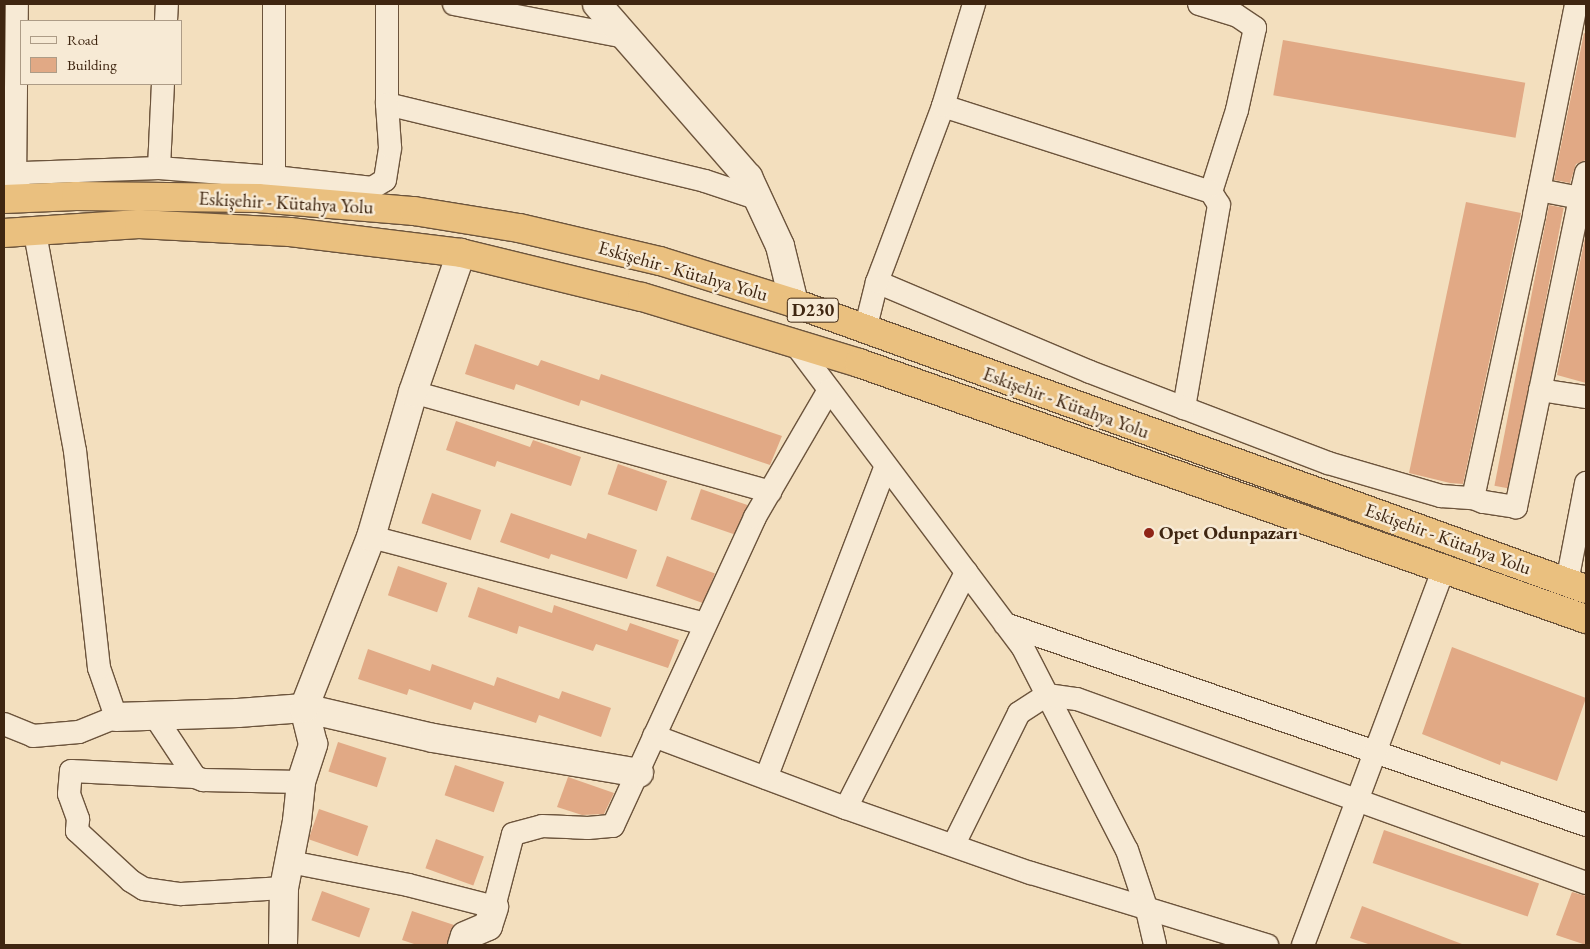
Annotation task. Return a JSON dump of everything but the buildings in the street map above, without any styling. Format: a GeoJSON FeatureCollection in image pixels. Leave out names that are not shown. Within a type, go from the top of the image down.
{"type":"FeatureCollection","features":[{"type":"Feature","properties":{"kind":"highway","name":"Eskişehir - Kütahya Yolu"},"geometry":{"type":"LineString","coordinates":[[10,193],[76,196],[258,198],[414,211],[519,228],[660,261],[794,303],[1577,585]]}},
{"type":"Feature","properties":{"kind":"highway","name":"Eskişehir - Kütahya Yolu"},"geometry":{"type":"LineString","coordinates":[[4,233],[139,224],[290,232],[461,253],[642,297],[859,363],[1586,618]]}},
{"type":"Feature","properties":{"kind":"street"},"geometry":{"type":"LineString","coordinates":[[10,193],[17,4]]}},
{"type":"Feature","properties":{"kind":"street"},"geometry":{"type":"LineString","coordinates":[[166,20],[167,4]]}},
{"type":"Feature","properties":{"kind":"street"},"geometry":{"type":"LineString","coordinates":[[274,4],[274,177]]}},
{"type":"Feature","properties":{"kind":"street"},"geometry":{"type":"LineString","coordinates":[[10,193],[24,173],[159,168],[274,177],[372,188],[385,180],[390,147],[387,4]]}},
{"type":"Feature","properties":{"kind":"street"},"geometry":{"type":"LineString","coordinates":[[454,4],[626,36]]}},
{"type":"Feature","properties":{"kind":"street"},"geometry":{"type":"LineString","coordinates":[[597,4],[748,177],[780,246],[794,303]]}},
{"type":"Feature","properties":{"kind":"street"},"geometry":{"type":"LineString","coordinates":[[865,330],[877,282],[943,106],[974,4]]}},
{"type":"Feature","properties":{"kind":"street"},"geometry":{"type":"LineString","coordinates":[[1199,4],[1236,15],[1255,28],[1238,110],[1211,192]]}},
{"type":"Feature","properties":{"kind":"street"},"geometry":{"type":"LineString","coordinates":[[1473,498],[1539,190],[1576,4]]}},
{"type":"Feature","properties":{"kind":"street"},"geometry":{"type":"LineString","coordinates":[[159,168],[163,85]]}},
{"type":"Feature","properties":{"kind":"street"},"geometry":{"type":"LineString","coordinates":[[388,104],[705,181],[759,199]]}},
{"type":"Feature","properties":{"kind":"street"},"geometry":{"type":"LineString","coordinates":[[943,106],[1211,192],[1219,206],[1184,408]]}},
{"type":"Feature","properties":{"kind":"street"},"geometry":{"type":"LineString","coordinates":[[877,282],[1090,372],[1328,463],[1441,496],[1473,498],[1482,502],[1516,507],[1583,199],[1586,173]]}},
{"type":"Feature","properties":{"kind":"street"},"geometry":{"type":"LineString","coordinates":[[1539,190],[1583,199]]}},
{"type":"Feature","properties":{"kind":"street"},"geometry":{"type":"LineString","coordinates":[[35,232],[75,451],[99,668],[116,717]]}},
{"type":"Feature","properties":{"kind":"street"},"geometry":{"type":"LineString","coordinates":[[283,945],[287,875],[302,782],[313,744],[304,708],[371,537],[413,392],[461,253]]}},
{"type":"Feature","properties":{"kind":"street"},"geometry":{"type":"LineString","coordinates":[[795,344],[1022,646],[1127,850],[1147,910],[1155,945]]}},
{"type":"Feature","properties":{"kind":"street"},"geometry":{"type":"LineString","coordinates":[[462,945],[465,936],[488,926],[513,834],[542,826],[588,828],[613,826],[704,624],[755,517],[829,390]]}},
{"type":"Feature","properties":{"kind":"street"},"geometry":{"type":"LineString","coordinates":[[1540,390],[1586,397]]}},
{"type":"Feature","properties":{"kind":"street"},"geometry":{"type":"LineString","coordinates":[[413,392],[770,492]]}},
{"type":"Feature","properties":{"kind":"street"},"geometry":{"type":"LineString","coordinates":[[766,778],[886,466]]}},
{"type":"Feature","properties":{"kind":"street"},"geometry":{"type":"LineString","coordinates":[[1577,585],[1586,483]]}},
{"type":"Feature","properties":{"kind":"street"},"geometry":{"type":"LineString","coordinates":[[371,537],[704,624]]}},
{"type":"Feature","properties":{"kind":"street"},"geometry":{"type":"LineString","coordinates":[[1302,945],[1444,567]]}},
{"type":"Feature","properties":{"kind":"street"},"geometry":{"type":"LineString","coordinates":[[846,808],[966,572]]}},
{"type":"Feature","properties":{"kind":"street"},"geometry":{"type":"LineString","coordinates":[[1005,624],[1586,825]]}},
{"type":"Feature","properties":{"kind":"street"},"geometry":{"type":"LineString","coordinates":[[954,844],[1019,713],[1047,695],[1077,699],[1586,883]]}},
{"type":"Feature","properties":{"kind":"street"},"geometry":{"type":"LineString","coordinates":[[4,724],[33,736],[79,732],[116,717],[238,713],[304,708],[434,738],[638,773]]}},
{"type":"Feature","properties":{"kind":"street"},"geometry":{"type":"LineString","coordinates":[[154,716],[195,777]]}},
{"type":"Feature","properties":{"kind":"street"},"geometry":{"type":"LineString","coordinates":[[654,736],[846,808],[1031,872],[1147,910],[1266,945]]}},
{"type":"Feature","properties":{"kind":"street"},"geometry":{"type":"LineString","coordinates":[[302,782],[203,780],[195,777],[71,771],[70,794],[78,819],[77,831],[131,881],[144,889],[181,894],[287,875],[408,885],[494,907]]}},
{"type":"Feature","properties":{"kind":"place","name":"Opet Odunpazarı"},"geometry":{"type":"Point","coordinates":[1149,533]}}]}
